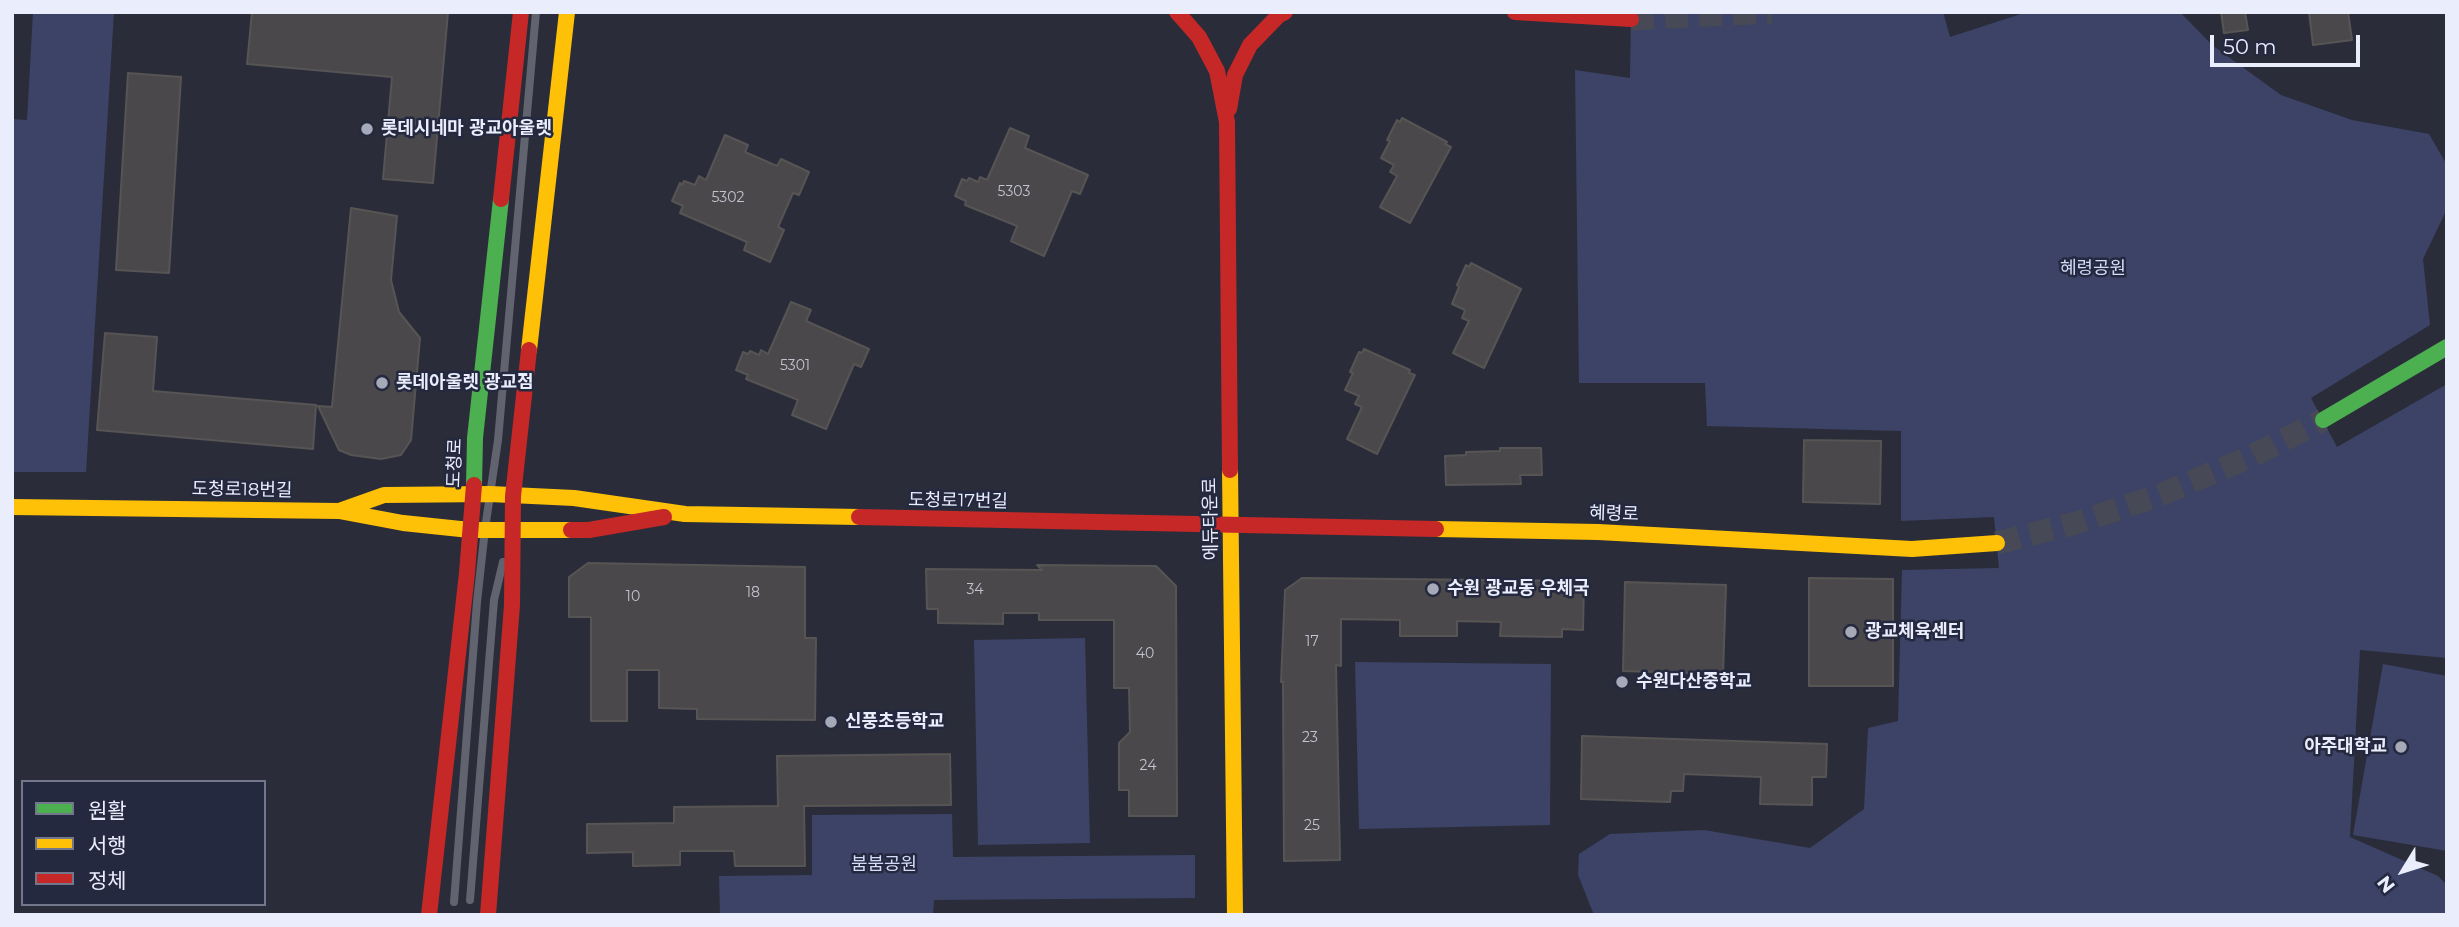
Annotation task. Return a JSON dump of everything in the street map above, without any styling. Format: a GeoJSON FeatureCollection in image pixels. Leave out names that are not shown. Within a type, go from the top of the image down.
{"type":"FeatureCollection","features":[{"type":"Feature","properties":{"kind":"street","name":"도청로"},"geometry":{"type":"LineString","coordinates":[[429,915],[482,495],[475,438],[521,12]]}},
{"type":"Feature","properties":{"kind":"street"},"geometry":{"type":"LineString","coordinates":[[488,915],[512,605],[513,496],[567,12]]}},
{"type":"Feature","properties":{"kind":"street"},"geometry":{"type":"LineString","coordinates":[[1177,12],[1199,37],[1217,71],[1227,122]]}},
{"type":"Feature","properties":{"kind":"street"},"geometry":{"type":"LineString","coordinates":[[1227,122],[1235,75],[1250,45],[1285,12]]}},
{"type":"Feature","properties":{"kind":"street"},"geometry":{"type":"LineString","coordinates":[[1515,12],[1631,19]]}},
{"type":"Feature","properties":{"kind":"street","name":"에듀타운로"},"geometry":{"type":"LineString","coordinates":[[1227,122],[1235,915]]}},
{"type":"Feature","properties":{"kind":"street"},"geometry":{"type":"LineString","coordinates":[[2323,420],[2447,347]]}},
{"type":"Feature","properties":{"kind":"street","name":"도청로17번길"},"geometry":{"type":"LineString","coordinates":[[339,511],[384,495],[482,495],[574,498],[685,514],[1230,526]]}},
{"type":"Feature","properties":{"kind":"street","name":"도청로18번길"},"geometry":{"type":"LineString","coordinates":[[12,507],[339,511],[403,523],[477,530]]}},
{"type":"Feature","properties":{"kind":"street","name":"도청로17번길"},"geometry":{"type":"LineString","coordinates":[[477,530],[589,530],[685,514]]}},
{"type":"Feature","properties":{"kind":"street","name":"혜령로"},"geometry":{"type":"LineString","coordinates":[[1230,526],[1598,532],[1912,549],[1997,543]]}},
{"type":"Feature","properties":{"kind":"lane"},"geometry":{"type":"LineString","coordinates":[[482,495],[498,440],[536,12]]}},
{"type":"Feature","properties":{"kind":"lane"},"geometry":{"type":"LineString","coordinates":[[454,902],[477,530]]}},
{"type":"Feature","properties":{"kind":"lane"},"geometry":{"type":"LineString","coordinates":[[470,900],[494,600],[512,530]]}},
{"type":"Feature","properties":{"kind":"green space"},"geometry":{"type":"Polygon","coordinates":[[[33,12],[114,12],[86,472],[12,472],[12,119],[27,120],[33,12]]]}},
{"type":"Feature","properties":{"kind":"green space","name":"혜령공원"},"geometry":{"type":"Polygon","coordinates":[[[1631,12],[1943,12],[1950,37],[2027,12],[2180,12],[2212,45],[2281,95],[2352,120],[2429,134],[2447,165],[2447,209],[2423,259],[2430,325],[2311,398],[2337,447],[2447,384],[2447,658],[2360,650],[2350,837],[2438,876],[2447,885],[2447,915],[1594,915],[1578,875],[1579,854],[1610,834],[1704,830],[1810,848],[1864,809],[1868,728],[1898,721],[1902,570],[1999,568],[1994,517],[1901,521],[1901,431],[1707,426],[1705,383],[1579,383],[1575,70],[1630,78],[1631,12]]]}},
{"type":"Feature","properties":{"kind":"green space"},"geometry":{"type":"Polygon","coordinates":[[[1085,638],[1090,843],[978,845],[974,640],[1085,638]]]}},
{"type":"Feature","properties":{"kind":"green space"},"geometry":{"type":"Polygon","coordinates":[[[1355,662],[1551,664],[1550,825],[1359,829],[1355,662]]]}},
{"type":"Feature","properties":{"kind":"green space","name":"아주대학교"},"geometry":{"type":"Polygon","coordinates":[[[2383,664],[2447,676],[2447,851],[2353,835],[2383,664]]]}},
{"type":"Feature","properties":{"kind":"green space","name":"붐붐공원"},"geometry":{"type":"Polygon","coordinates":[[[952,814],[953,857],[1195,855],[1195,898],[934,900],[933,915],[720,915],[719,876],[812,875],[812,815],[952,814]]]}},
{"type":"Feature","properties":{"kind":"building"},"geometry":{"type":"Polygon","coordinates":[[[252,12],[448,12],[433,183],[383,179],[392,77],[247,64],[252,12]]]}},
{"type":"Feature","properties":{"kind":"building"},"geometry":{"type":"Polygon","coordinates":[[[2221,12],[2245,12],[2248,30],[2224,33],[2221,12]]]}},
{"type":"Feature","properties":{"kind":"building"},"geometry":{"type":"Polygon","coordinates":[[[2309,12],[2348,12],[2352,40],[2313,45],[2309,12]]]}},
{"type":"Feature","properties":{"kind":"building"},"geometry":{"type":"Polygon","coordinates":[[[128,73],[181,77],[169,273],[116,270],[128,73]]]}},
{"type":"Feature","properties":{"kind":"building"},"geometry":{"type":"Polygon","coordinates":[[[1402,118],[1447,142],[1445,144],[1451,147],[1410,223],[1380,207],[1397,176],[1390,172],[1394,165],[1381,158],[1397,120],[1400,122],[1402,118]]]}},
{"type":"Feature","properties":{"kind":"building"},"geometry":{"type":"Polygon","coordinates":[[[1010,128],[1029,136],[1025,148],[1088,175],[1080,194],[1072,191],[1044,256],[1011,241],[1017,226],[965,205],[966,201],[955,196],[962,179],[967,181],[969,178],[978,182],[980,177],[987,180],[1010,128]]]}},
{"type":"Feature","properties":{"kind":"building"},"geometry":{"type":"Polygon","coordinates":[[[725,135],[748,145],[745,152],[777,166],[781,159],[809,172],[799,195],[793,193],[778,227],[784,230],[770,262],[744,250],[747,242],[680,213],[683,206],[672,201],[680,183],[682,185],[684,181],[695,185],[699,176],[706,180],[725,135]]]}},
{"type":"Feature","properties":{"kind":"building"},"geometry":{"type":"Polygon","coordinates":[[[351,208],[397,216],[391,280],[399,312],[420,338],[411,440],[401,455],[381,459],[351,455],[339,450],[318,406],[332,407],[351,208]]]}},
{"type":"Feature","properties":{"kind":"building"},"geometry":{"type":"Polygon","coordinates":[[[1471,263],[1521,289],[1484,368],[1453,353],[1469,321],[1462,318],[1465,310],[1452,304],[1466,265],[1469,267],[1471,263]]]}},
{"type":"Feature","properties":{"kind":"building"},"geometry":{"type":"Polygon","coordinates":[[[791,302],[811,310],[806,321],[869,349],[861,367],[854,364],[826,429],[792,415],[798,400],[746,379],[748,375],[736,370],[743,352],[748,354],[750,351],[759,355],[761,350],[768,354],[791,302]]]}},
{"type":"Feature","properties":{"kind":"building"},"geometry":{"type":"Polygon","coordinates":[[[105,333],[157,337],[153,391],[316,405],[313,449],[97,430],[105,333]]]}},
{"type":"Feature","properties":{"kind":"building"},"geometry":{"type":"Polygon","coordinates":[[[1364,349],[1410,370],[1409,373],[1415,375],[1377,454],[1347,439],[1362,407],[1355,404],[1359,396],[1345,390],[1359,352],[1362,353],[1364,349]]]}},
{"type":"Feature","properties":{"kind":"building"},"geometry":{"type":"Polygon","coordinates":[[[1804,440],[1881,441],[1880,504],[1803,502],[1804,440]]]}},
{"type":"Feature","properties":{"kind":"building"},"geometry":{"type":"Polygon","coordinates":[[[1500,448],[1541,448],[1542,475],[1520,475],[1521,484],[1446,485],[1445,456],[1500,451],[1500,448]]]}},
{"type":"Feature","properties":{"kind":"building"},"geometry":{"type":"Polygon","coordinates":[[[588,563],[805,567],[805,638],[816,638],[815,720],[697,719],[697,709],[659,708],[659,670],[627,670],[627,721],[591,721],[591,617],[569,617],[569,577],[588,563]]]}},
{"type":"Feature","properties":{"kind":"building"},"geometry":{"type":"Polygon","coordinates":[[[1037,565],[1156,566],[1176,586],[1177,816],[1129,816],[1129,790],[1119,790],[1119,743],[1130,732],[1129,688],[1114,688],[1114,620],[1039,620],[1039,613],[1003,613],[1003,624],[938,623],[938,609],[927,609],[926,569],[1042,570],[1037,565]]]}},
{"type":"Feature","properties":{"kind":"building"},"geometry":{"type":"Polygon","coordinates":[[[1302,578],[1584,581],[1583,630],[1562,629],[1562,637],[1500,636],[1501,622],[1457,621],[1457,636],[1400,636],[1400,620],[1341,619],[1341,666],[1336,665],[1340,860],[1284,861],[1281,682],[1285,590],[1302,578]]]}},
{"type":"Feature","properties":{"kind":"building","name":"광교체육센터"},"geometry":{"type":"Polygon","coordinates":[[[1809,578],[1893,579],[1893,686],[1809,686],[1809,578]]]}},
{"type":"Feature","properties":{"kind":"building"},"geometry":{"type":"Polygon","coordinates":[[[1625,582],[1726,585],[1723,674],[1623,671],[1625,582]]]}},
{"type":"Feature","properties":{"kind":"building"},"geometry":{"type":"Polygon","coordinates":[[[1582,736],[1827,744],[1826,777],[1812,777],[1812,805],[1760,804],[1761,777],[1684,774],[1683,791],[1671,791],[1670,802],[1581,799],[1582,736]]]}},
{"type":"Feature","properties":{"kind":"building"},"geometry":{"type":"Polygon","coordinates":[[[950,754],[951,805],[804,806],[805,866],[735,866],[734,851],[680,851],[680,865],[633,866],[633,852],[587,853],[587,824],[674,823],[674,807],[778,806],[777,756],[950,754]]]}},
{"type":"Feature","properties":{"kind":"tunnel"},"geometry":{"type":"LineString","coordinates":[[1631,19],[1772,12]]}},
{"type":"Feature","properties":{"kind":"tunnel"},"geometry":{"type":"LineString","coordinates":[[1997,543],[2076,523],[2160,495],[2248,458],[2323,420]]}},
{"type":"Feature","properties":{"kind":"traffic: fast"},"geometry":{"type":"LineString","coordinates":[[474,485],[475,438],[501,199]]}},
{"type":"Feature","properties":{"kind":"traffic: fast"},"geometry":{"type":"LineString","coordinates":[[2323,420],[2447,347]]}},
{"type":"Feature","properties":{"kind":"traffic: slow"},"geometry":{"type":"LineString","coordinates":[[529,350],[567,12]]}},
{"type":"Feature","properties":{"kind":"traffic: slow"},"geometry":{"type":"LineString","coordinates":[[1230,470],[1235,915]]}},
{"type":"Feature","properties":{"kind":"traffic: slow"},"geometry":{"type":"LineString","coordinates":[[339,511],[384,495],[490,494],[574,498],[685,514],[859,517]]}},
{"type":"Feature","properties":{"kind":"traffic: slow"},"geometry":{"type":"LineString","coordinates":[[12,507],[339,511],[403,523],[470,530],[571,530]]}},
{"type":"Feature","properties":{"kind":"traffic: slow"},"geometry":{"type":"LineString","coordinates":[[1436,529],[1598,532],[1912,549],[1997,543]]}},
{"type":"Feature","properties":{"kind":"traffic: jam"},"geometry":{"type":"LineString","coordinates":[[501,199],[521,12]]}},
{"type":"Feature","properties":{"kind":"traffic: jam"},"geometry":{"type":"LineString","coordinates":[[1177,12],[1199,37],[1217,71],[1227,122],[1230,470]]}},
{"type":"Feature","properties":{"kind":"traffic: jam"},"geometry":{"type":"LineString","coordinates":[[1229,109],[1235,75],[1250,45],[1285,12]]}},
{"type":"Feature","properties":{"kind":"traffic: jam"},"geometry":{"type":"LineString","coordinates":[[1515,12],[1631,19]]}},
{"type":"Feature","properties":{"kind":"traffic: jam"},"geometry":{"type":"LineString","coordinates":[[488,915],[512,605],[513,496],[529,350]]}},
{"type":"Feature","properties":{"kind":"traffic: jam"},"geometry":{"type":"LineString","coordinates":[[429,915],[467,573],[474,485]]}},
{"type":"Feature","properties":{"kind":"traffic: jam"},"geometry":{"type":"LineString","coordinates":[[571,530],[589,530],[664,517]]}},
{"type":"Feature","properties":{"kind":"traffic: jam"},"geometry":{"type":"LineString","coordinates":[[859,517],[1436,529]]}},
{"type":"Feature","properties":{"kind":"place","name":"롯데시네마 광교아울렛"},"geometry":{"type":"Point","coordinates":[367,129]}},
{"type":"Feature","properties":{"kind":"place","name":"롯데아울렛 광교점"},"geometry":{"type":"Point","coordinates":[382,383]}},
{"type":"Feature","properties":{"kind":"place","name":"수원 광교동 우체국"},"geometry":{"type":"Point","coordinates":[1433,589]}},
{"type":"Feature","properties":{"kind":"place","name":"광교체육센터"},"geometry":{"type":"Point","coordinates":[1851,632]}},
{"type":"Feature","properties":{"kind":"place","name":"수원다산중학교"},"geometry":{"type":"Point","coordinates":[1622,682]}},
{"type":"Feature","properties":{"kind":"place","name":"신풍초등학교"},"geometry":{"type":"Point","coordinates":[831,722]}},
{"type":"Feature","properties":{"kind":"place","name":"아주대학교"},"geometry":{"type":"Point","coordinates":[2401,747]}}]}
